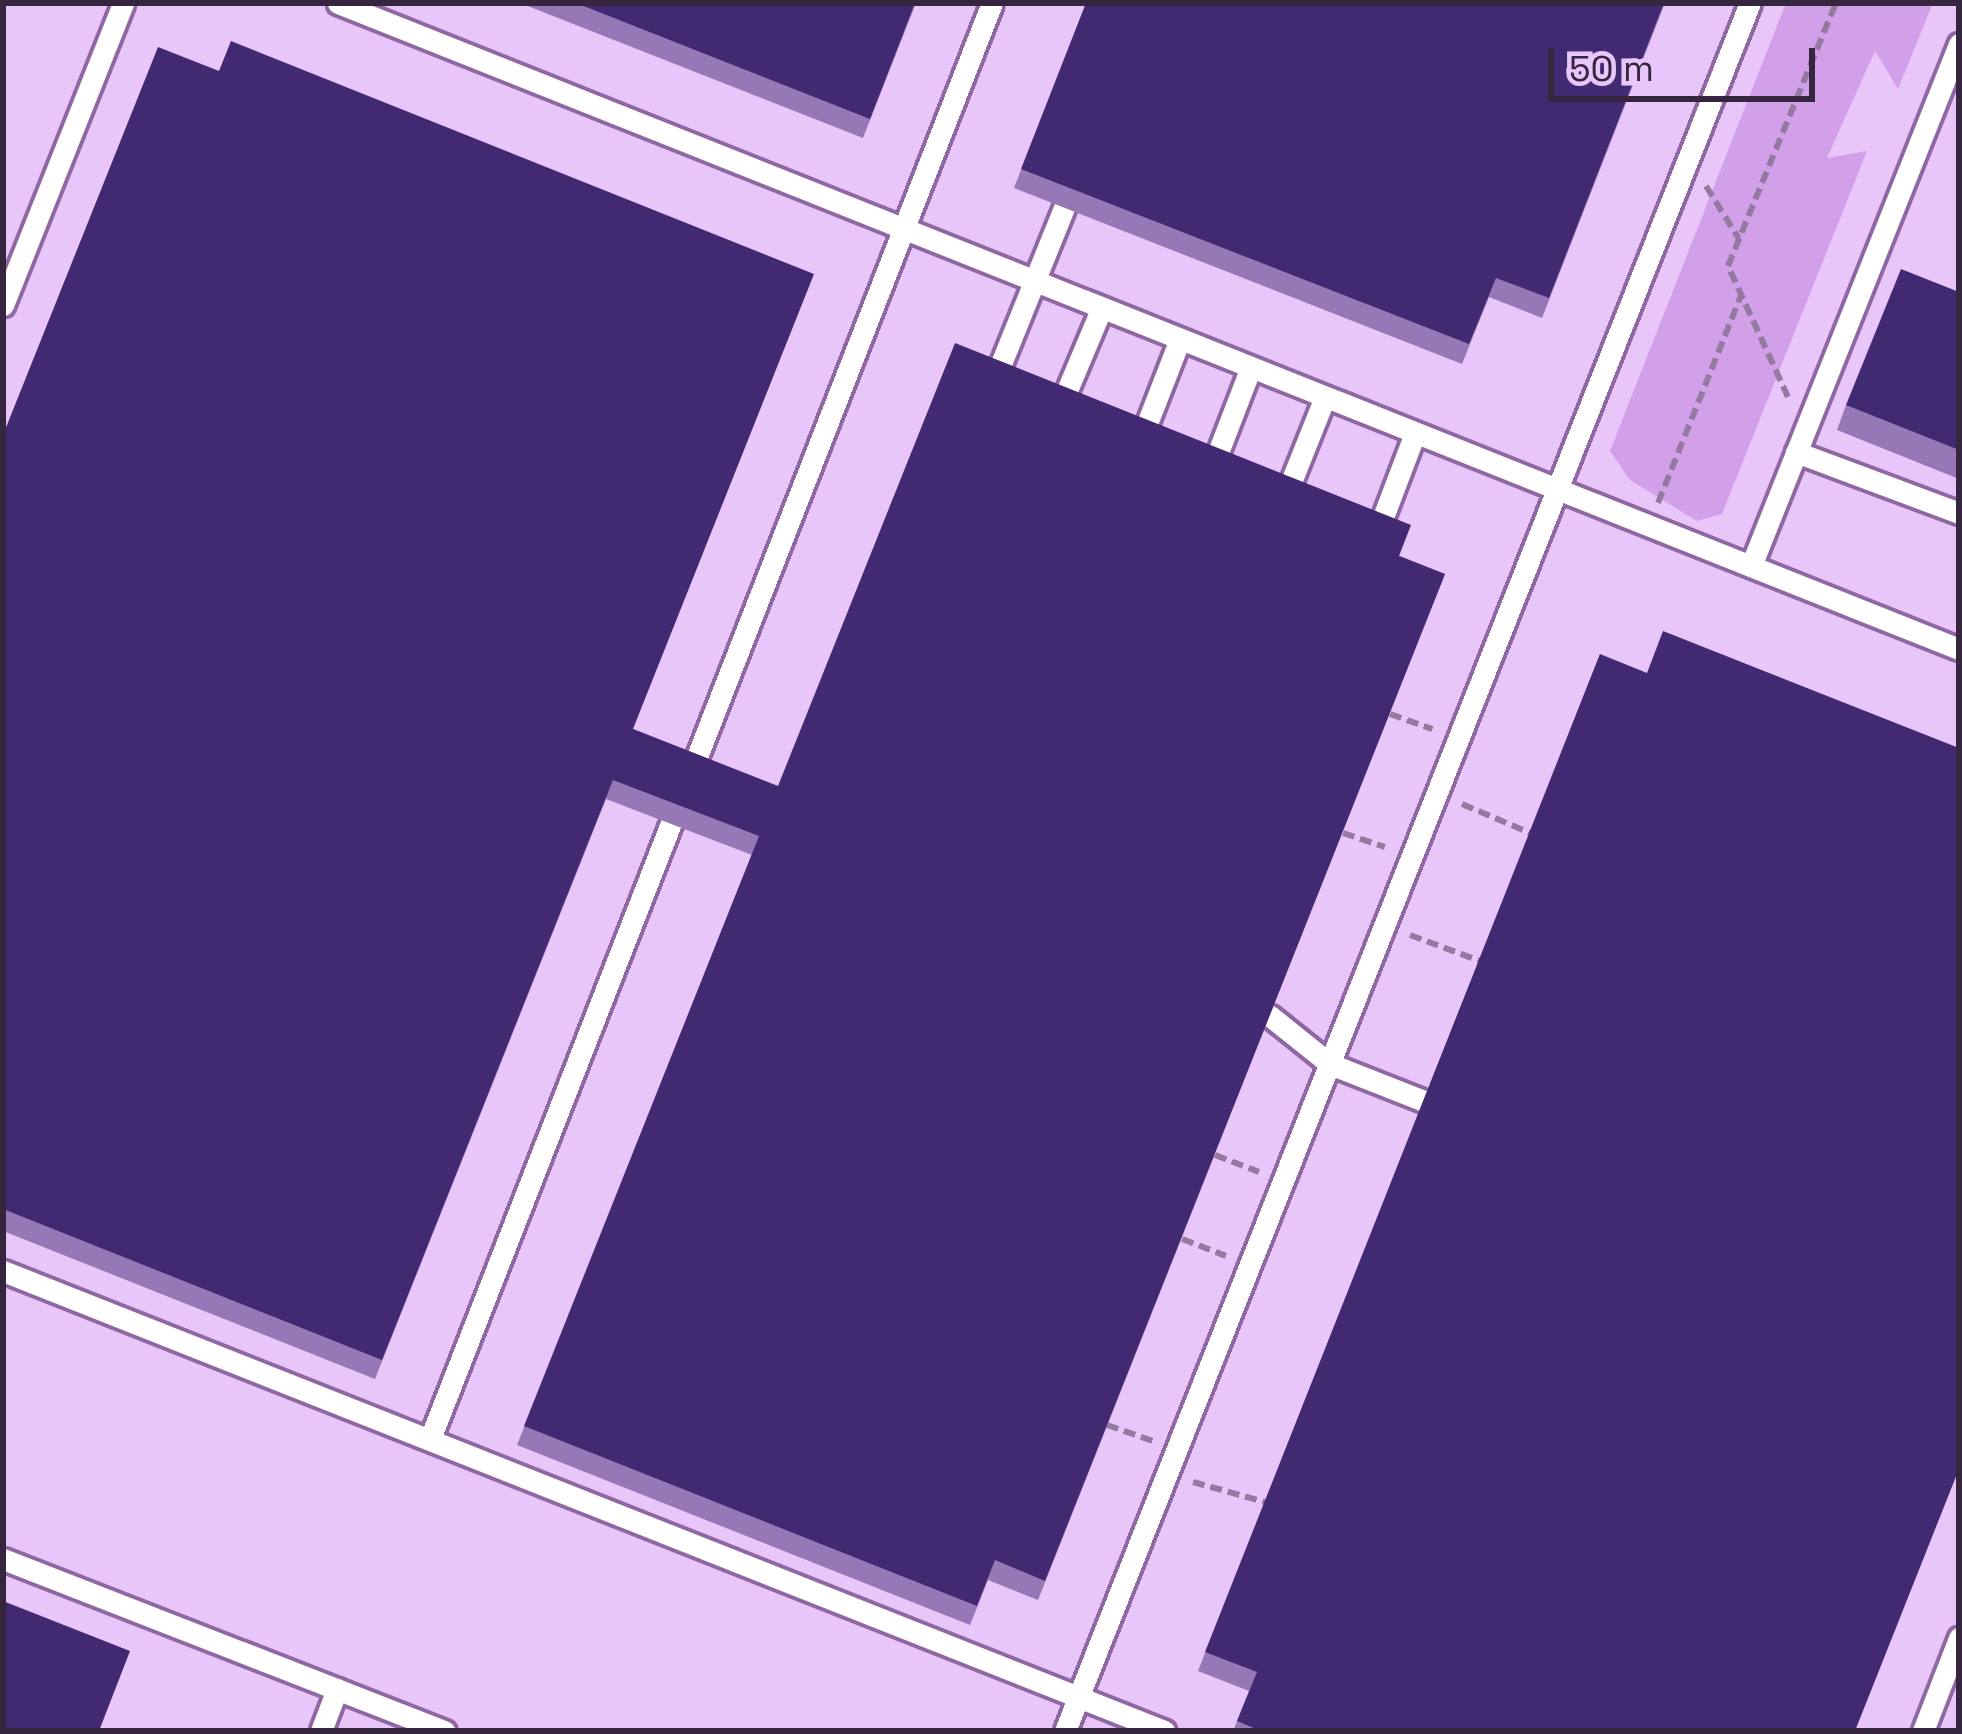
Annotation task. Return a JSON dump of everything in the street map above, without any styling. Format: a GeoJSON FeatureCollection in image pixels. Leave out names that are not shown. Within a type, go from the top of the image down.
{"type":"FeatureCollection","features":[{"type":"Feature","properties":{"kind":"lane"},"geometry":{"type":"LineString","coordinates":[[3,305],[123,3]]}},
{"type":"Feature","properties":{"kind":"lane"},"geometry":{"type":"LineString","coordinates":[[338,3],[1959,649]]}},
{"type":"Feature","properties":{"kind":"lane"},"geometry":{"type":"LineString","coordinates":[[430,1439],[992,3]]}},
{"type":"Feature","properties":{"kind":"lane"},"geometry":{"type":"LineString","coordinates":[[1065,1731],[1750,3]]}},
{"type":"Feature","properties":{"kind":"lane"},"geometry":{"type":"LineString","coordinates":[[1751,566],[1959,44]]}},
{"type":"Feature","properties":{"kind":"lane"},"geometry":{"type":"LineString","coordinates":[[994,381],[1064,208]]}},
{"type":"Feature","properties":{"kind":"lane"},"geometry":{"type":"LineString","coordinates":[[1060,407],[1102,307]]}},
{"type":"Feature","properties":{"kind":"lane"},"geometry":{"type":"LineString","coordinates":[[1141,439],[1180,339]]}},
{"type":"Feature","properties":{"kind":"lane"},"geometry":{"type":"LineString","coordinates":[[1212,468],[1250,367]]}},
{"type":"Feature","properties":{"kind":"lane"},"geometry":{"type":"LineString","coordinates":[[1285,496],[1324,397]]}},
{"type":"Feature","properties":{"kind":"lane"},"geometry":{"type":"LineString","coordinates":[[1377,533],[1415,433]]}},
{"type":"Feature","properties":{"kind":"lane"},"geometry":{"type":"LineString","coordinates":[[1796,452],[1959,513]]}},
{"type":"Feature","properties":{"kind":"lane"},"geometry":{"type":"LineString","coordinates":[[1270,1016],[1330,1064],[1424,1101]]}},
{"type":"Feature","properties":{"kind":"lane"},"geometry":{"type":"LineString","coordinates":[[3,1271],[1164,1731]]}},
{"type":"Feature","properties":{"kind":"lane"},"geometry":{"type":"LineString","coordinates":[[3,1559],[445,1731]]}},
{"type":"Feature","properties":{"kind":"lane"},"geometry":{"type":"LineString","coordinates":[[1923,1731],[1959,1638]]}},
{"type":"Feature","properties":{"kind":"lane"},"geometry":{"type":"LineString","coordinates":[[320,1731],[337,1689]]}},
{"type":"Feature","properties":{"kind":"path"},"geometry":{"type":"LineString","coordinates":[[1806,428],[1728,266],[1836,3]]}},
{"type":"Feature","properties":{"kind":"path"},"geometry":{"type":"LineString","coordinates":[[1689,159],[1739,239]]}},
{"type":"Feature","properties":{"kind":"path"},"geometry":{"type":"LineString","coordinates":[[1649,524],[1741,295]]}},
{"type":"Feature","properties":{"kind":"path"},"geometry":{"type":"LineString","coordinates":[[1390,714],[1458,737]]}},
{"type":"Feature","properties":{"kind":"path"},"geometry":{"type":"LineString","coordinates":[[1436,793],[1530,833]]}},
{"type":"Feature","properties":{"kind":"path"},"geometry":{"type":"LineString","coordinates":[[1343,833],[1411,856]]}},
{"type":"Feature","properties":{"kind":"path"},"geometry":{"type":"LineString","coordinates":[[1384,925],[1480,961]]}},
{"type":"Feature","properties":{"kind":"path"},"geometry":{"type":"LineString","coordinates":[[1215,1155],[1285,1181]]}},
{"type":"Feature","properties":{"kind":"path"},"geometry":{"type":"LineString","coordinates":[[1182,1239],[1252,1266]]}},
{"type":"Feature","properties":{"kind":"path"},"geometry":{"type":"LineString","coordinates":[[1107,1425],[1179,1450]]}},
{"type":"Feature","properties":{"kind":"path"},"geometry":{"type":"LineString","coordinates":[[1168,1475],[1265,1502]]}},
{"type":"Feature","properties":{"kind":"shaded area"},"geometry":{"type":"Polygon","coordinates":[[[1786,3],[1933,3],[1898,89],[1875,51],[1827,158],[1867,151],[1722,514],[1697,521],[1630,480],[1610,451],[1786,3]]]}},
{"type":"Feature","properties":{"kind":"building"},"geometry":{"type":"Polygon","coordinates":[[[576,3],[915,3],[870,119],[576,3]]]}},
{"type":"Feature","properties":{"kind":"building"},"geometry":{"type":"Polygon","coordinates":[[[1086,3],[1664,3],[1549,298],[1496,278],[1469,344],[1021,169],[1086,3]]]}},
{"type":"Feature","properties":{"kind":"building"},"geometry":{"type":"Polygon","coordinates":[[[231,41],[814,274],[633,729],[778,786],[955,343],[1411,525],[1399,556],[1445,574],[1045,1581],[995,1560],[977,1606],[524,1426],[759,836],[613,780],[382,1360],[3,1209],[3,435],[158,47],[219,71],[231,41]]]}},
{"type":"Feature","properties":{"kind":"building"},"geometry":{"type":"Polygon","coordinates":[[[1901,269],[1959,292],[1959,450],[1846,405],[1901,269]]]}},
{"type":"Feature","properties":{"kind":"building"},"geometry":{"type":"Polygon","coordinates":[[[1663,631],[1959,748],[1959,1469],[1855,1731],[1261,1731],[1237,1721],[1257,1672],[1205,1652],[1600,654],[1647,673],[1663,631]]]}},
{"type":"Feature","properties":{"kind":"building"},"geometry":{"type":"Polygon","coordinates":[[[3,1601],[130,1651],[99,1731],[3,1731],[3,1601]]]}}]}
